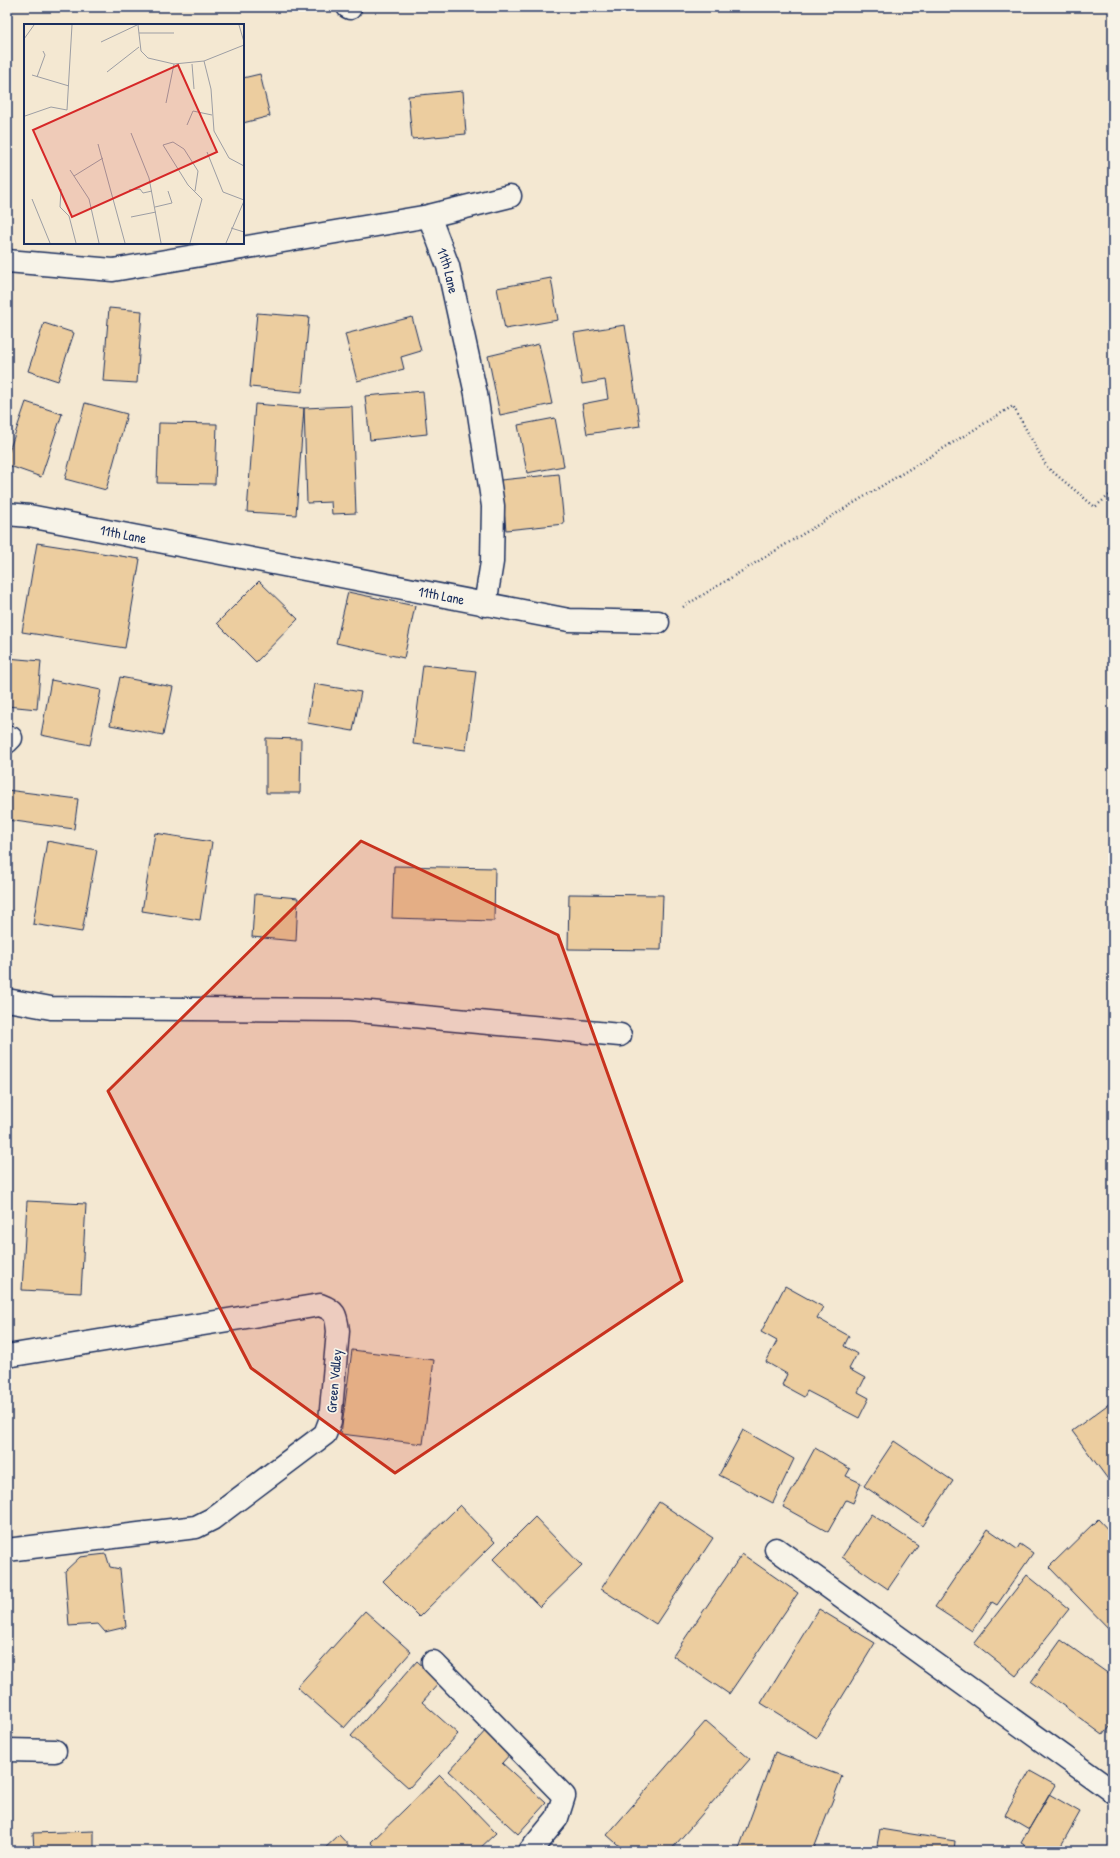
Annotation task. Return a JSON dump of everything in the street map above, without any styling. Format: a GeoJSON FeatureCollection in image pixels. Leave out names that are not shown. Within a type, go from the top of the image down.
{"type":"FeatureCollection","features":[{"type":"Feature","properties":{"kind":"street"},"geometry":{"type":"LineString","coordinates":[[7,261],[113,270],[429,216],[510,196]]}},
{"type":"Feature","properties":{"kind":"street","name":"11th Lane"},"geometry":{"type":"LineString","coordinates":[[7,514],[30,516],[485,605],[492,562],[493,506],[476,394],[448,266],[429,216]]}},
{"type":"Feature","properties":{"kind":"street"},"geometry":{"type":"LineString","coordinates":[[485,605],[569,620],[658,622]]}},
{"type":"Feature","properties":{"kind":"street"},"geometry":{"type":"LineString","coordinates":[[7,1000],[51,1008],[348,1010],[620,1035]]}},
{"type":"Feature","properties":{"kind":"street","name":"Green Valley"},"geometry":{"type":"LineString","coordinates":[[7,1356],[320,1305],[332,1310],[337,1318],[338,1331],[330,1421],[325,1434],[212,1519],[196,1526],[7,1550]]}},
{"type":"Feature","properties":{"kind":"street"},"geometry":{"type":"LineString","coordinates":[[776,1549],[1113,1792]]}},
{"type":"Feature","properties":{"kind":"street"},"geometry":{"type":"LineString","coordinates":[[433,1662],[564,1796],[558,1818],[530,1851]]}},
{"type":"Feature","properties":{"kind":"street"},"geometry":{"type":"LineString","coordinates":[[7,1750],[55,1751]]}},
{"type":"Feature","properties":{"kind":"path"},"geometry":{"type":"LineString","coordinates":[[658,622],[1014,406],[1047,467],[1095,508],[1113,492]]}},
{"type":"Feature","properties":{"kind":"highlighted area"},"geometry":{"type":"Polygon","coordinates":[[[361,841],[558,935],[682,1281],[395,1473],[251,1368],[108,1091],[361,841]]]}},
{"type":"Feature","properties":{"kind":"building"},"geometry":{"type":"Polygon","coordinates":[[[260,74],[270,116],[244,123],[244,78],[260,74]]]}},
{"type":"Feature","properties":{"kind":"building"},"geometry":{"type":"Polygon","coordinates":[[[463,91],[466,134],[412,139],[408,96],[463,91]]]}},
{"type":"Feature","properties":{"kind":"building"},"geometry":{"type":"Polygon","coordinates":[[[551,278],[558,320],[505,329],[497,288],[551,278]]]}},
{"type":"Feature","properties":{"kind":"building"},"geometry":{"type":"Polygon","coordinates":[[[109,308],[142,311],[137,383],[103,381],[109,308]]]}},
{"type":"Feature","properties":{"kind":"building"},"geometry":{"type":"Polygon","coordinates":[[[257,313],[309,317],[302,392],[250,387],[257,313]]]}},
{"type":"Feature","properties":{"kind":"building"},"geometry":{"type":"Polygon","coordinates":[[[412,317],[421,351],[401,357],[404,369],[357,381],[345,334],[412,317]]]}},
{"type":"Feature","properties":{"kind":"building"},"geometry":{"type":"Polygon","coordinates":[[[44,323],[74,333],[58,381],[28,371],[44,323]]]}},
{"type":"Feature","properties":{"kind":"building"},"geometry":{"type":"Polygon","coordinates":[[[625,325],[640,426],[587,434],[582,404],[608,399],[605,380],[582,384],[574,333],[625,325]]]}},
{"type":"Feature","properties":{"kind":"building"},"geometry":{"type":"Polygon","coordinates":[[[539,344],[552,404],[500,415],[488,356],[539,344]]]}},
{"type":"Feature","properties":{"kind":"building"},"geometry":{"type":"Polygon","coordinates":[[[423,391],[427,434],[370,440],[365,396],[423,391]]]}},
{"type":"Feature","properties":{"kind":"building"},"geometry":{"type":"Polygon","coordinates":[[[26,402],[62,414],[41,477],[7,465],[7,457],[26,402]]]}},
{"type":"Feature","properties":{"kind":"building"},"geometry":{"type":"Polygon","coordinates":[[[85,403],[127,414],[106,490],[65,479],[85,403]]]}},
{"type":"Feature","properties":{"kind":"building"},"geometry":{"type":"Polygon","coordinates":[[[255,404],[304,408],[296,515],[247,512],[255,404]]]}},
{"type":"Feature","properties":{"kind":"building"},"geometry":{"type":"Polygon","coordinates":[[[352,406],[356,513],[332,514],[331,502],[307,503],[304,408],[352,406]]]}},
{"type":"Feature","properties":{"kind":"building"},"geometry":{"type":"Polygon","coordinates":[[[555,418],[564,466],[527,473],[518,425],[555,418]]]}},
{"type":"Feature","properties":{"kind":"building"},"geometry":{"type":"Polygon","coordinates":[[[159,423],[217,424],[215,484],[157,483],[159,423]]]}},
{"type":"Feature","properties":{"kind":"building"},"geometry":{"type":"Polygon","coordinates":[[[559,474],[564,524],[506,530],[501,480],[559,474]]]}},
{"type":"Feature","properties":{"kind":"building"},"geometry":{"type":"Polygon","coordinates":[[[37,543],[140,559],[125,648],[22,632],[37,543]]]}},
{"type":"Feature","properties":{"kind":"building"},"geometry":{"type":"Polygon","coordinates":[[[259,581],[298,619],[256,662],[217,623],[259,581]]]}},
{"type":"Feature","properties":{"kind":"building"},"geometry":{"type":"Polygon","coordinates":[[[348,592],[415,606],[404,658],[336,643],[348,592]]]}},
{"type":"Feature","properties":{"kind":"building"},"geometry":{"type":"Polygon","coordinates":[[[7,658],[41,661],[37,709],[7,706],[7,658]]]}},
{"type":"Feature","properties":{"kind":"building"},"geometry":{"type":"Polygon","coordinates":[[[423,665],[476,671],[466,750],[413,744],[423,665]]]}},
{"type":"Feature","properties":{"kind":"building"},"geometry":{"type":"Polygon","coordinates":[[[120,677],[173,687],[163,735],[110,725],[120,677]]]}},
{"type":"Feature","properties":{"kind":"building"},"geometry":{"type":"Polygon","coordinates":[[[51,680],[101,690],[90,745],[41,735],[51,680]]]}},
{"type":"Feature","properties":{"kind":"building"},"geometry":{"type":"Polygon","coordinates":[[[314,684],[361,692],[353,731],[307,723],[314,684]]]}},
{"type":"Feature","properties":{"kind":"building"},"geometry":{"type":"Polygon","coordinates":[[[266,738],[301,739],[300,793],[266,793],[266,738]]]}},
{"type":"Feature","properties":{"kind":"building"},"geometry":{"type":"Polygon","coordinates":[[[7,790],[78,799],[74,829],[7,820],[7,790]]]}},
{"type":"Feature","properties":{"kind":"building"},"geometry":{"type":"Polygon","coordinates":[[[155,833],[212,842],[200,920],[142,911],[155,833]]]}},
{"type":"Feature","properties":{"kind":"building"},"geometry":{"type":"Polygon","coordinates":[[[47,841],[97,850],[82,932],[33,924],[47,841]]]}},
{"type":"Feature","properties":{"kind":"building"},"geometry":{"type":"Polygon","coordinates":[[[394,866],[495,868],[494,921],[392,918],[394,866]]]}},
{"type":"Feature","properties":{"kind":"building"},"geometry":{"type":"Polygon","coordinates":[[[255,894],[298,898],[296,941],[252,937],[255,894]]]}},
{"type":"Feature","properties":{"kind":"building"},"geometry":{"type":"Polygon","coordinates":[[[569,894],[663,895],[661,950],[568,949],[569,894]]]}},
{"type":"Feature","properties":{"kind":"building"},"geometry":{"type":"Polygon","coordinates":[[[27,1201],[86,1204],[81,1293],[22,1290],[27,1201]]]}},
{"type":"Feature","properties":{"kind":"building"},"geometry":{"type":"Polygon","coordinates":[[[785,1286],[823,1307],[817,1318],[849,1336],[844,1346],[857,1354],[849,1369],[865,1378],[858,1392],[869,1398],[859,1418],[807,1391],[804,1397],[782,1385],[787,1374],[766,1362],[777,1341],[761,1332],[785,1286]]]}},
{"type":"Feature","properties":{"kind":"building"},"geometry":{"type":"Polygon","coordinates":[[[352,1350],[434,1360],[423,1444],[341,1434],[352,1350]]]}},
{"type":"Feature","properties":{"kind":"building"},"geometry":{"type":"Polygon","coordinates":[[[1110,1403],[1113,1407],[1113,1486],[1072,1431],[1110,1403]]]}},
{"type":"Feature","properties":{"kind":"building"},"geometry":{"type":"Polygon","coordinates":[[[743,1430],[794,1459],[773,1503],[719,1475],[743,1430]]]}},
{"type":"Feature","properties":{"kind":"building"},"geometry":{"type":"Polygon","coordinates":[[[894,1441],[953,1481],[923,1526],[864,1486],[894,1441]]]}},
{"type":"Feature","properties":{"kind":"building"},"geometry":{"type":"Polygon","coordinates":[[[815,1448],[850,1469],[846,1476],[861,1483],[853,1503],[846,1500],[828,1532],[783,1507],[815,1448]]]}},
{"type":"Feature","properties":{"kind":"building"},"geometry":{"type":"Polygon","coordinates":[[[659,1502],[713,1538],[656,1624],[601,1589],[659,1502]]]}},
{"type":"Feature","properties":{"kind":"building"},"geometry":{"type":"Polygon","coordinates":[[[460,1505],[495,1542],[419,1617],[383,1581],[460,1505]]]}},
{"type":"Feature","properties":{"kind":"building"},"geometry":{"type":"Polygon","coordinates":[[[871,1514],[918,1545],[888,1589],[842,1557],[871,1514]]]}},
{"type":"Feature","properties":{"kind":"building"},"geometry":{"type":"Polygon","coordinates":[[[535,1517],[582,1566],[540,1607],[493,1559],[535,1517]]]}},
{"type":"Feature","properties":{"kind":"building"},"geometry":{"type":"Polygon","coordinates":[[[1098,1519],[1113,1535],[1113,1633],[1049,1567],[1098,1519]]]}},
{"type":"Feature","properties":{"kind":"building"},"geometry":{"type":"Polygon","coordinates":[[[988,1529],[1017,1549],[1020,1544],[1033,1553],[997,1605],[992,1602],[972,1631],[935,1607],[988,1529]]]}},
{"type":"Feature","properties":{"kind":"building"},"geometry":{"type":"Polygon","coordinates":[[[106,1554],[110,1567],[120,1569],[126,1627],[105,1632],[98,1624],[69,1626],[65,1571],[80,1557],[106,1554]]]}},
{"type":"Feature","properties":{"kind":"building"},"geometry":{"type":"Polygon","coordinates":[[[742,1554],[798,1593],[729,1694],[673,1656],[742,1554]]]}},
{"type":"Feature","properties":{"kind":"building"},"geometry":{"type":"Polygon","coordinates":[[[1027,1575],[1069,1609],[1016,1676],[974,1643],[1027,1575]]]}},
{"type":"Feature","properties":{"kind":"building"},"geometry":{"type":"Polygon","coordinates":[[[819,1609],[875,1643],[817,1738],[761,1703],[819,1609]]]}},
{"type":"Feature","properties":{"kind":"building"},"geometry":{"type":"Polygon","coordinates":[[[365,1611],[411,1652],[344,1728],[297,1687],[365,1611]]]}},
{"type":"Feature","properties":{"kind":"building"},"geometry":{"type":"Polygon","coordinates":[[[1061,1640],[1113,1677],[1113,1722],[1103,1735],[1031,1682],[1061,1640]]]}},
{"type":"Feature","properties":{"kind":"building"},"geometry":{"type":"Polygon","coordinates":[[[417,1661],[440,1682],[422,1702],[458,1734],[409,1788],[351,1736],[417,1661]]]}},
{"type":"Feature","properties":{"kind":"building"},"geometry":{"type":"Polygon","coordinates":[[[706,1721],[750,1759],[670,1851],[625,1851],[607,1835],[706,1721]]]}},
{"type":"Feature","properties":{"kind":"building"},"geometry":{"type":"Polygon","coordinates":[[[487,1729],[512,1752],[502,1763],[546,1803],[518,1834],[449,1771],[487,1729]]]}},
{"type":"Feature","properties":{"kind":"building"},"geometry":{"type":"Polygon","coordinates":[[[775,1752],[842,1776],[813,1851],[738,1851],[775,1752]]]}},
{"type":"Feature","properties":{"kind":"building"},"geometry":{"type":"Polygon","coordinates":[[[1030,1771],[1055,1785],[1029,1829],[1005,1815],[1030,1771]]]}},
{"type":"Feature","properties":{"kind":"building"},"geometry":{"type":"Polygon","coordinates":[[[440,1775],[496,1833],[477,1851],[379,1851],[371,1842],[440,1775]]]}},
{"type":"Feature","properties":{"kind":"building"},"geometry":{"type":"Polygon","coordinates":[[[1049,1794],[1080,1812],[1058,1851],[1035,1851],[1021,1843],[1049,1794]]]}},
{"type":"Feature","properties":{"kind":"building"},"geometry":{"type":"Polygon","coordinates":[[[880,1829],[955,1841],[954,1851],[876,1851],[880,1829]]]}},
{"type":"Feature","properties":{"kind":"building"},"geometry":{"type":"Polygon","coordinates":[[[94,1831],[94,1851],[34,1851],[33,1833],[94,1831]]]}},
{"type":"Feature","properties":{"kind":"building"},"geometry":{"type":"Polygon","coordinates":[[[339,1835],[354,1851],[322,1851],[339,1835]]]}}]}
